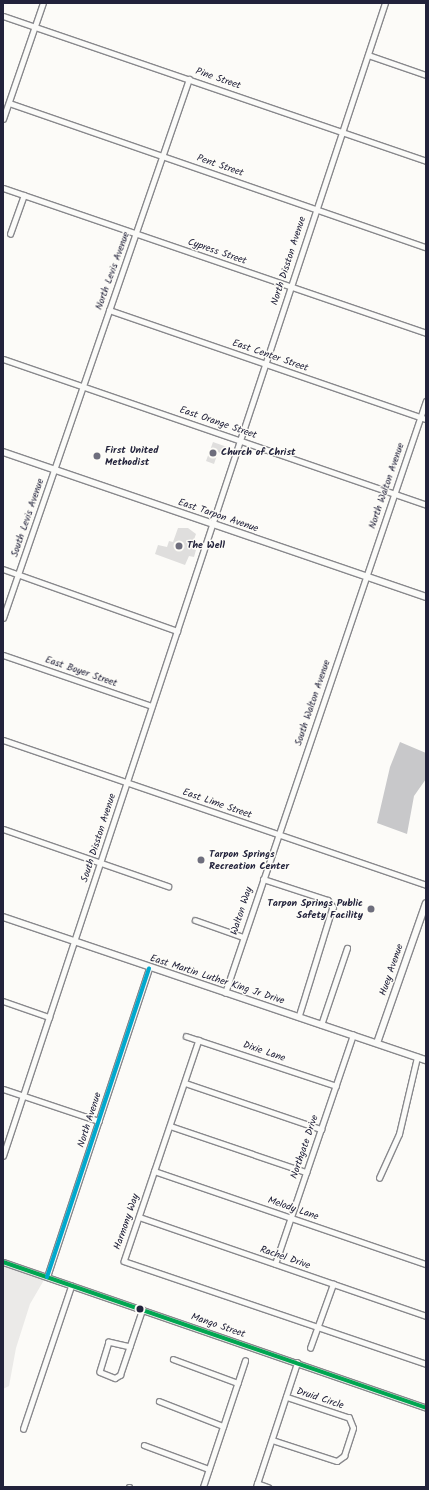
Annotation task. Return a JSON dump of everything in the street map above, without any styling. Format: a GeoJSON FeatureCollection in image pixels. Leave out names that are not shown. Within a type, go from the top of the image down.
{"type":"FeatureCollection","features":[{"type":"Feature","properties":{"kind":"street"},"geometry":{"type":"LineString","coordinates":[[3,119],[43,3]]}},
{"type":"Feature","properties":{"kind":"street","name":"North Disston Avenue"},"geometry":{"type":"LineString","coordinates":[[212,524],[385,3]]}},
{"type":"Feature","properties":{"kind":"street","name":"Pine Street"},"geometry":{"type":"LineString","coordinates":[[3,16],[426,161]]}},
{"type":"Feature","properties":{"kind":"street"},"geometry":{"type":"LineString","coordinates":[[368,55],[426,75]]}},
{"type":"Feature","properties":{"kind":"street","name":"North Levis Avenue"},"geometry":{"type":"LineString","coordinates":[[54,470],[189,79]]}},
{"type":"Feature","properties":{"kind":"street","name":"Pent Street"},"geometry":{"type":"LineString","coordinates":[[9,103],[426,247]]}},
{"type":"Feature","properties":{"kind":"street","name":"Cypress Street"},"geometry":{"type":"LineString","coordinates":[[3,188],[426,333]]}},
{"type":"Feature","properties":{"kind":"street"},"geometry":{"type":"LineString","coordinates":[[10,234],[24,195]]}},
{"type":"Feature","properties":{"kind":"street","name":"East Center Street"},"geometry":{"type":"LineString","coordinates":[[109,310],[426,419]]}},
{"type":"Feature","properties":{"kind":"street","name":"East Orange Street"},"geometry":{"type":"LineString","coordinates":[[3,359],[426,505]]}},
{"type":"Feature","properties":{"kind":"street","name":"North Walton Avenue"},"geometry":{"type":"LineString","coordinates":[[366,577],[426,401]]}},
{"type":"Feature","properties":{"kind":"street","name":"East Tarpon Avenue"},"geometry":{"type":"LineString","coordinates":[[3,452],[426,598]]}},
{"type":"Feature","properties":{"kind":"street","name":"South Levis Avenue"},"geometry":{"type":"LineString","coordinates":[[3,618],[54,470]]}},
{"type":"Feature","properties":{"kind":"street","name":"South Disston Avenue"},"geometry":{"type":"LineString","coordinates":[[3,1156],[212,524]]}},
{"type":"Feature","properties":{"kind":"street"},"geometry":{"type":"LineString","coordinates":[[3,569],[177,631]]}},
{"type":"Feature","properties":{"kind":"street","name":"South Walton Avenue"},"geometry":{"type":"LineString","coordinates":[[277,834],[366,577]]}},
{"type":"Feature","properties":{"kind":"street","name":"East Boyer Street"},"geometry":{"type":"LineString","coordinates":[[3,655],[152,706]]}},
{"type":"Feature","properties":{"kind":"street","name":"East Lime Street"},"geometry":{"type":"LineString","coordinates":[[3,740],[426,885]]}},
{"type":"Feature","properties":{"kind":"street"},"geometry":{"type":"LineString","coordinates":[[3,829],[168,886]]}},
{"type":"Feature","properties":{"kind":"street","name":"Walton Way"},"geometry":{"type":"LineString","coordinates":[[225,993],[277,834]]}},
{"type":"Feature","properties":{"kind":"street"},"geometry":{"type":"LineString","coordinates":[[262,879],[328,900],[333,907],[299,1017]]}},
{"type":"Feature","properties":{"kind":"street","name":"Huey Avenue"},"geometry":{"type":"LineString","coordinates":[[377,1043],[426,903]]}},
{"type":"Feature","properties":{"kind":"street","name":"East Martin Luther King Jr Drive"},"geometry":{"type":"LineString","coordinates":[[3,917],[149,968],[426,1060]]}},
{"type":"Feature","properties":{"kind":"street"},"geometry":{"type":"LineString","coordinates":[[195,920],[243,936]]}},
{"type":"Feature","properties":{"kind":"street"},"geometry":{"type":"LineString","coordinates":[[321,1025],[347,948]]}},
{"type":"Feature","properties":{"kind":"street","name":"North Avenue"},"geometry":{"type":"LineString","coordinates":[[47,1277],[149,968]]}},
{"type":"Feature","properties":{"kind":"street"},"geometry":{"type":"LineString","coordinates":[[3,1001],[49,1017]]}},
{"type":"Feature","properties":{"kind":"street","name":"Northgate Drive"},"geometry":{"type":"LineString","coordinates":[[275,1264],[353,1035]]}},
{"type":"Feature","properties":{"kind":"street","name":"Dixie Lane"},"geometry":{"type":"LineString","coordinates":[[186,1036],[336,1086]]}},
{"type":"Feature","properties":{"kind":"street","name":"Harmony Way"},"geometry":{"type":"LineString","coordinates":[[199,1040],[124,1261],[318,1327]]}},
{"type":"Feature","properties":{"kind":"street"},"geometry":{"type":"LineString","coordinates":[[379,1178],[399,1134],[417,1057]]}},
{"type":"Feature","properties":{"kind":"street"},"geometry":{"type":"LineString","coordinates":[[185,1083],[321,1128]]}},
{"type":"Feature","properties":{"kind":"street"},"geometry":{"type":"LineString","coordinates":[[3,1089],[99,1121]]}},
{"type":"Feature","properties":{"kind":"street"},"geometry":{"type":"LineString","coordinates":[[170,1126],[306,1172]]}},
{"type":"Feature","properties":{"kind":"street","name":"Melody Lane"},"geometry":{"type":"LineString","coordinates":[[154,1171],[426,1264]]}},
{"type":"Feature","properties":{"kind":"street","name":"Rachel Drive"},"geometry":{"type":"LineString","coordinates":[[139,1217],[426,1316]]}},
{"type":"Feature","properties":{"kind":"street","name":"Mango Street"},"geometry":{"type":"LineString","coordinates":[[3,1262],[426,1408]]}},
{"type":"Feature","properties":{"kind":"street"},"geometry":{"type":"LineString","coordinates":[[310,1348],[333,1284]]}},
{"type":"Feature","properties":{"kind":"street"},"geometry":{"type":"LineString","coordinates":[[23,1429],[71,1286]]}},
{"type":"Feature","properties":{"kind":"street"},"geometry":{"type":"LineString","coordinates":[[130,1347],[109,1342],[100,1372],[119,1377],[130,1347],[142,1310]]}},
{"type":"Feature","properties":{"kind":"street"},"geometry":{"type":"LineString","coordinates":[[318,1327],[426,1364]]}},
{"type":"Feature","properties":{"kind":"street"},"geometry":{"type":"LineString","coordinates":[[173,1359],[238,1383]]}},
{"type":"Feature","properties":{"kind":"street"},"geometry":{"type":"LineString","coordinates":[[203,1487],[245,1361]]}},
{"type":"Feature","properties":{"kind":"street"},"geometry":{"type":"LineString","coordinates":[[268,1487],[257,1485],[297,1363]]}},
{"type":"Feature","properties":{"kind":"street","name":"Druid Circle"},"geometry":{"type":"LineString","coordinates":[[272,1440],[337,1461],[344,1456],[353,1428],[349,1418],[286,1397]]}},
{"type":"Feature","properties":{"kind":"street"},"geometry":{"type":"LineString","coordinates":[[159,1401],[223,1426]]}},
{"type":"Feature","properties":{"kind":"street"},"geometry":{"type":"LineString","coordinates":[[144,1444],[209,1469]]}},
{"type":"Feature","properties":{"kind":"shaded area"},"geometry":{"type":"Polygon","coordinates":[[[400,742],[426,753],[426,779],[414,796],[407,834],[377,823],[390,767],[400,742]]]}},
{"type":"Feature","properties":{"kind":"shaded area"},"geometry":{"type":"Polygon","coordinates":[[[3,1265],[44,1280],[30,1304],[16,1348],[9,1386],[3,1389],[3,1265]]]}},
{"type":"Feature","properties":{"kind":"building","name":"Church of Christ"},"geometry":{"type":"Polygon","coordinates":[[[213,442],[227,447],[225,455],[218,452],[214,464],[206,461],[213,442]]]}},
{"type":"Feature","properties":{"kind":"building","name":"The Well"},"geometry":{"type":"Polygon","coordinates":[[[178,528],[188,528],[196,534],[191,548],[196,550],[194,557],[189,556],[185,565],[155,554],[158,545],[167,547],[169,541],[173,542],[178,528]]]}},
{"type":"Feature","properties":{"kind":"transit line"},"geometry":{"type":"LineString","coordinates":[[47,1277],[149,968]]}},
{"type":"Feature","properties":{"kind":"transit line"},"geometry":{"type":"LineString","coordinates":[[3,1262],[426,1408]]}},
{"type":"Feature","properties":{"kind":"place","name":"Church of Christ"},"geometry":{"type":"Point","coordinates":[213,453]}},
{"type":"Feature","properties":{"kind":"place","name":"First United Methodist"},"geometry":{"type":"Point","coordinates":[97,456]}},
{"type":"Feature","properties":{"kind":"place","name":"The Well"},"geometry":{"type":"Point","coordinates":[179,546]}},
{"type":"Feature","properties":{"kind":"place","name":"Tarpon Springs Recreation Center"},"geometry":{"type":"Point","coordinates":[201,860]}},
{"type":"Feature","properties":{"kind":"place","name":"Tarpon Springs Public Safety Facility"},"geometry":{"type":"Point","coordinates":[371,909]}}]}
